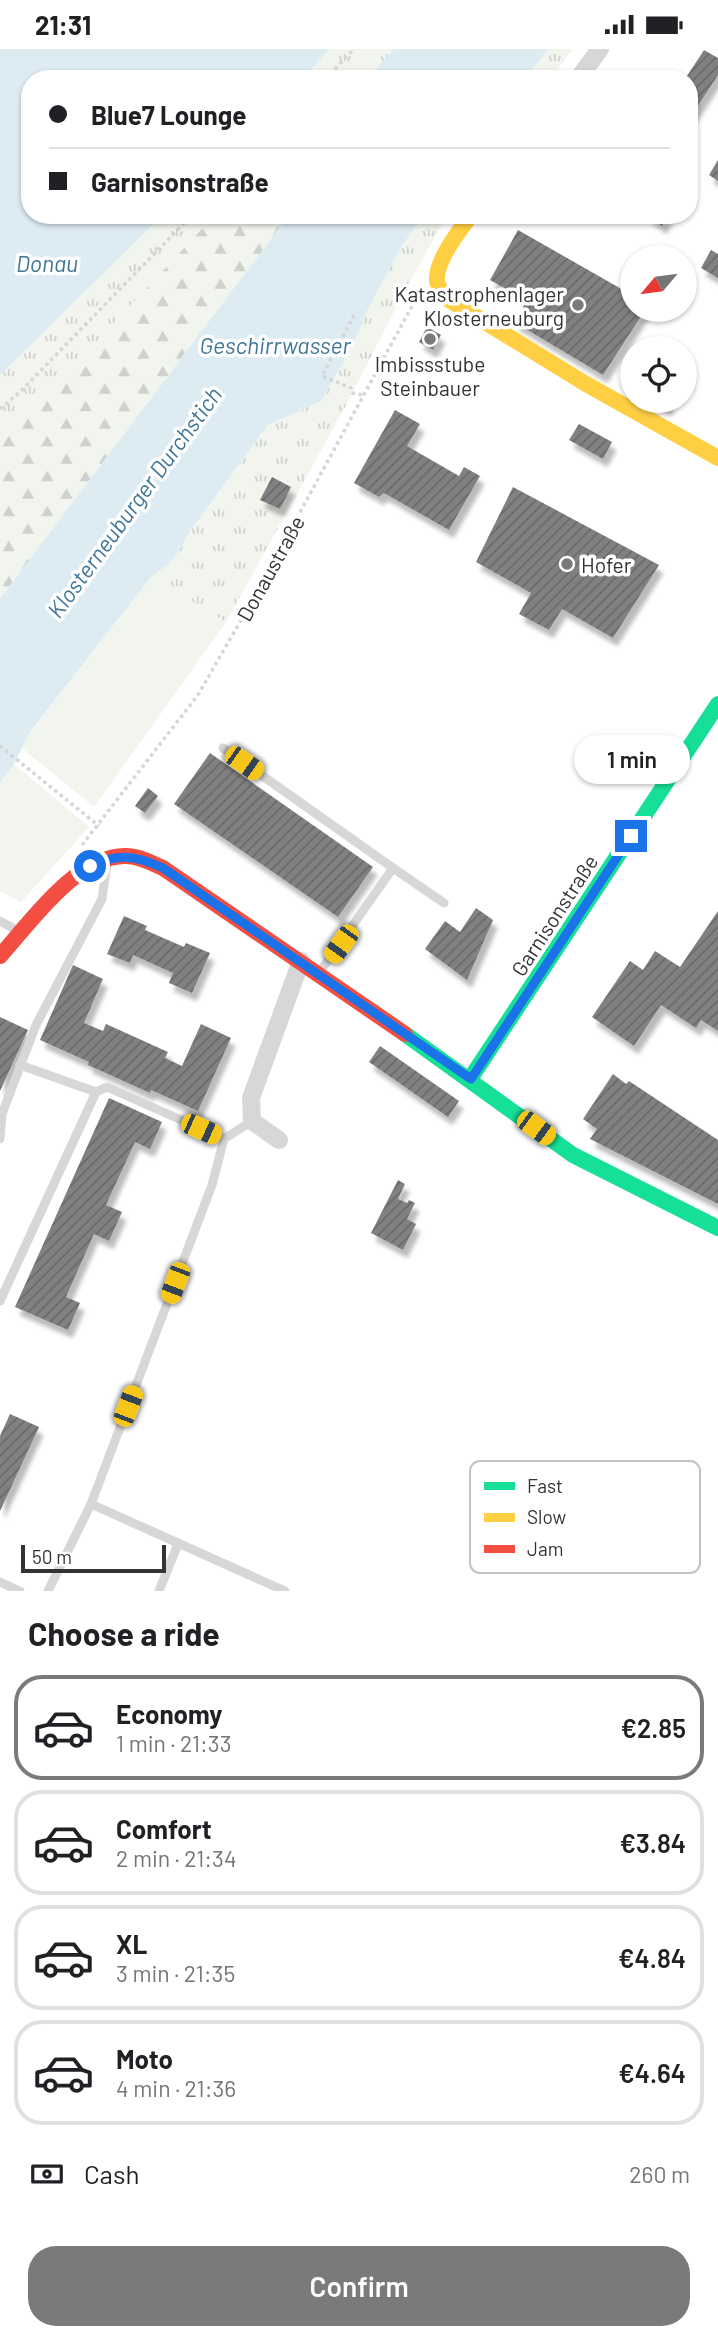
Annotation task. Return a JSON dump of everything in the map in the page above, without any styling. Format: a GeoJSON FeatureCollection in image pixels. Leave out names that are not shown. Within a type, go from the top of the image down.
{"type":"FeatureCollection","features":[{"type":"Feature","properties":{"kind":"street"},"geometry":{"type":"LineString","coordinates":[[585,70],[600,49]]}},
{"type":"Feature","properties":{"kind":"street"},"geometry":{"type":"LineString","coordinates":[[465,224],[439,270],[437,280],[449,300],[586,384],[718,458]]}},
{"type":"Feature","properties":{"kind":"street","name":"Garnisonstraße"},"geometry":{"type":"LineString","coordinates":[[471,1079],[718,704]]}},
{"type":"Feature","properties":{"kind":"street"},"geometry":{"type":"LineString","coordinates":[[0,956],[73,878],[90,866],[108,858],[126,856],[146,860],[163,868],[319,973],[471,1079],[573,1155],[718,1228]]}},
{"type":"Feature","properties":{"kind":"street"},"geometry":{"type":"LineString","coordinates":[[279,1140],[252,1121],[251,1098],[301,961]]}},
{"type":"Feature","properties":{"kind":"lane"},"geometry":{"type":"LineString","coordinates":[[223,748],[444,903]]}},
{"type":"Feature","properties":{"kind":"lane"},"geometry":{"type":"LineString","coordinates":[[0,1139],[2,1114],[36,1025],[102,899],[108,858]]}},
{"type":"Feature","properties":{"kind":"lane"},"geometry":{"type":"LineString","coordinates":[[319,973],[393,868]]}},
{"type":"Feature","properties":{"kind":"lane"},"geometry":{"type":"LineString","coordinates":[[0,921],[21,933]]}},
{"type":"Feature","properties":{"kind":"lane"},"geometry":{"type":"LineString","coordinates":[[20,1065],[96,1092]]}},
{"type":"Feature","properties":{"kind":"lane"},"geometry":{"type":"LineString","coordinates":[[0,1300],[96,1092],[107,1087],[225,1139]]}},
{"type":"Feature","properties":{"kind":"lane"},"geometry":{"type":"LineString","coordinates":[[48,1591],[91,1504],[212,1185],[225,1139],[252,1121]]}},
{"type":"Feature","properties":{"kind":"lane"},"geometry":{"type":"LineString","coordinates":[[91,1504],[285,1591]]}},
{"type":"Feature","properties":{"kind":"lane"},"geometry":{"type":"LineString","coordinates":[[159,1591],[178,1543]]}},
{"type":"Feature","properties":{"kind":"lane"},"geometry":{"type":"LineString","coordinates":[[0,1582],[20,1591]]}},
{"type":"Feature","properties":{"kind":"path"},"geometry":{"type":"LineString","coordinates":[[334,70],[354,49]]}},
{"type":"Feature","properties":{"kind":"path"},"geometry":{"type":"LineString","coordinates":[[0,409],[20,392],[183,224]]}},
{"type":"Feature","properties":{"kind":"path","name":"Donaustraße"},"geometry":{"type":"LineString","coordinates":[[0,746],[99,826],[198,695],[417,296]]}},
{"type":"Feature","properties":{"kind":"path"},"geometry":{"type":"LineString","coordinates":[[354,316],[322,376],[351,388],[352,393],[364,395]]}},
{"type":"Feature","properties":{"kind":"green space"},"geometry":{"type":"Polygon","coordinates":[[[330,49],[394,49],[375,70],[310,70],[330,49]]]}},
{"type":"Feature","properties":{"kind":"green space"},"geometry":{"type":"Polygon","coordinates":[[[541,49],[573,49],[557,70],[526,70],[541,49]]]}},
{"type":"Feature","properties":{"kind":"green space"},"geometry":{"type":"Polygon","coordinates":[[[154,224],[207,224],[0,445],[0,375],[154,224]]]}},
{"type":"Feature","properties":{"kind":"green space"},"geometry":{"type":"Polygon","coordinates":[[[207,224],[282,224],[0,599],[0,445],[207,224]]]}},
{"type":"Feature","properties":{"kind":"green space"},"geometry":{"type":"Polygon","coordinates":[[[417,224],[442,224],[343,411],[226,622],[151,577],[178,553],[188,534],[268,425],[321,401],[354,343],[367,311],[417,224]]]}},
{"type":"Feature","properties":{"kind":"green space"},"geometry":{"type":"Polygon","coordinates":[[[151,577],[226,622],[94,807],[22,748],[30,733],[151,577]]]}},
{"type":"Feature","properties":{"kind":"green space"},"geometry":{"type":"Polygon","coordinates":[[[14,764],[89,827],[21,902],[0,891],[0,783],[14,764]]]}},
{"type":"Feature","properties":{"kind":"water","name":"Donau"},"geometry":{"type":"Polygon","coordinates":[[[0,49],[330,49],[310,70],[21,70],[21,224],[154,224],[0,375],[0,49]]]}},
{"type":"Feature","properties":{"kind":"water"},"geometry":{"type":"Polygon","coordinates":[[[394,49],[548,49],[532,70],[375,70],[394,49]]]}},
{"type":"Feature","properties":{"kind":"water","name":"Geschirrwasser"},"geometry":{"type":"Polygon","coordinates":[[[282,224],[417,224],[403,244],[367,311],[354,343],[321,401],[268,425],[188,534],[178,553],[151,577],[30,732],[14,764],[0,783],[0,599],[282,224]]]}},
{"type":"Feature","properties":{"kind":"building"},"geometry":{"type":"Polygon","coordinates":[[[704,50],[718,58],[718,75],[698,106],[698,70],[691,70],[704,50]]]}},
{"type":"Feature","properties":{"kind":"building"},"geometry":{"type":"Polygon","coordinates":[[[718,160],[718,181],[709,175],[718,160]]]}},
{"type":"Feature","properties":{"kind":"building","name":"Katastrophenlager Klosterneuburg"},"geometry":{"type":"Polygon","coordinates":[[[518,230],[620,288],[620,322],[637,322],[628,336],[620,336],[620,349],[603,375],[514,322],[527,301],[490,280],[518,230]]]}},
{"type":"Feature","properties":{"kind":"building"},"geometry":{"type":"Polygon","coordinates":[[[711,250],[718,254],[718,278],[701,268],[711,250]]]}},
{"type":"Feature","properties":{"kind":"building","name":"Imbissstube Steinbauer"},"geometry":{"type":"Polygon","coordinates":[[[427,327],[441,335],[433,350],[419,342],[427,327]]]}},
{"type":"Feature","properties":{"kind":"building"},"geometry":{"type":"Polygon","coordinates":[[[395,410],[420,424],[407,446],[459,476],[464,467],[480,476],[449,530],[384,493],[379,497],[354,483],[395,410]]]}},
{"type":"Feature","properties":{"kind":"building"},"geometry":{"type":"Polygon","coordinates":[[[579,424],[612,442],[603,459],[569,440],[579,424]]]}},
{"type":"Feature","properties":{"kind":"building"},"geometry":{"type":"Polygon","coordinates":[[[272,477],[291,487],[280,509],[260,500],[272,477]]]}},
{"type":"Feature","properties":{"kind":"building","name":"Hofer"},"geometry":{"type":"Polygon","coordinates":[[[513,487],[659,565],[613,638],[562,609],[549,630],[519,614],[531,593],[476,562],[513,487]]]}},
{"type":"Feature","properties":{"kind":"building"},"geometry":{"type":"Polygon","coordinates":[[[210,753],[373,867],[338,917],[174,804],[210,753]]]}},
{"type":"Feature","properties":{"kind":"building"},"geometry":{"type":"Polygon","coordinates":[[[148,788],[158,796],[145,813],[135,806],[148,788]]]}},
{"type":"Feature","properties":{"kind":"building"},"geometry":{"type":"Polygon","coordinates":[[[476,908],[493,920],[467,980],[425,949],[445,921],[460,932],[476,908]]]}},
{"type":"Feature","properties":{"kind":"building"},"geometry":{"type":"Polygon","coordinates":[[[718,911],[718,1031],[701,1020],[696,1028],[661,1005],[634,1046],[592,1017],[630,961],[643,970],[655,951],[680,967],[718,911]]]}},
{"type":"Feature","properties":{"kind":"building"},"geometry":{"type":"Polygon","coordinates":[[[124,916],[147,926],[145,930],[184,947],[186,943],[210,953],[192,993],[169,983],[173,973],[133,955],[130,963],[107,954],[124,916]]]}},
{"type":"Feature","properties":{"kind":"building"},"geometry":{"type":"Polygon","coordinates":[[[73,965],[103,979],[84,1023],[103,1031],[106,1024],[168,1052],[165,1058],[182,1066],[201,1024],[231,1038],[198,1111],[151,1090],[150,1093],[40,1040],[73,965]]]}},
{"type":"Feature","properties":{"kind":"building"},"geometry":{"type":"Polygon","coordinates":[[[0,1017],[28,1030],[0,1091],[0,1017]]]}},
{"type":"Feature","properties":{"kind":"building"},"geometry":{"type":"Polygon","coordinates":[[[380,1046],[459,1101],[448,1117],[369,1062],[380,1046]]]}},
{"type":"Feature","properties":{"kind":"building"},"geometry":{"type":"Polygon","coordinates":[[[613,1074],[626,1084],[629,1081],[718,1140],[718,1204],[590,1139],[597,1129],[583,1119],[613,1074]]]}},
{"type":"Feature","properties":{"kind":"building"},"geometry":{"type":"Polygon","coordinates":[[[109,1098],[162,1122],[150,1149],[135,1142],[106,1205],[122,1212],[109,1241],[94,1234],[66,1297],[80,1303],[68,1330],[15,1307],[109,1098]]]}},
{"type":"Feature","properties":{"kind":"building"},"geometry":{"type":"Polygon","coordinates":[[[398,1180],[405,1184],[398,1199],[415,1203],[407,1219],[416,1224],[403,1250],[371,1233],[398,1180]]]}},
{"type":"Feature","properties":{"kind":"building"},"geometry":{"type":"Polygon","coordinates":[[[10,1414],[39,1427],[0,1511],[0,1436],[10,1414]]]}},
{"type":"Feature","properties":{"kind":"traffic: fast"},"geometry":{"type":"LineString","coordinates":[[470,1079],[718,704]]}},
{"type":"Feature","properties":{"kind":"traffic: fast"},"geometry":{"type":"LineString","coordinates":[[405,1034],[573,1155],[718,1228]]}},
{"type":"Feature","properties":{"kind":"traffic: slow"},"geometry":{"type":"LineString","coordinates":[[465,224],[449,246],[437,273],[439,286],[449,300],[586,384],[718,458]]}},
{"type":"Feature","properties":{"kind":"traffic: jam"},"geometry":{"type":"LineString","coordinates":[[0,956],[56,893],[73,879],[108,859],[136,857],[163,868],[405,1034]]}},
{"type":"Feature","properties":{"kind":"place","name":"Katastrophenlager Klosterneuburg"},"geometry":{"type":"Point","coordinates":[578,305]}},
{"type":"Feature","properties":{"kind":"place","name":"Imbissstube Steinbauer"},"geometry":{"type":"Point","coordinates":[430,339]}},
{"type":"Feature","properties":{"kind":"place","name":"Hofer"},"geometry":{"type":"Point","coordinates":[567,564]}},
{"type":"Feature","properties":{"kind":"route"},"geometry":{"type":"LineString","coordinates":[[90,866],[108,858],[126,856],[146,860],[163,868],[471,1079],[631,836]]}},
{"type":"Feature","properties":{"kind":"water label","name":"Klosterneuburger Durchstich"},"geometry":{"type":"Point","coordinates":[134,502]}}]}
